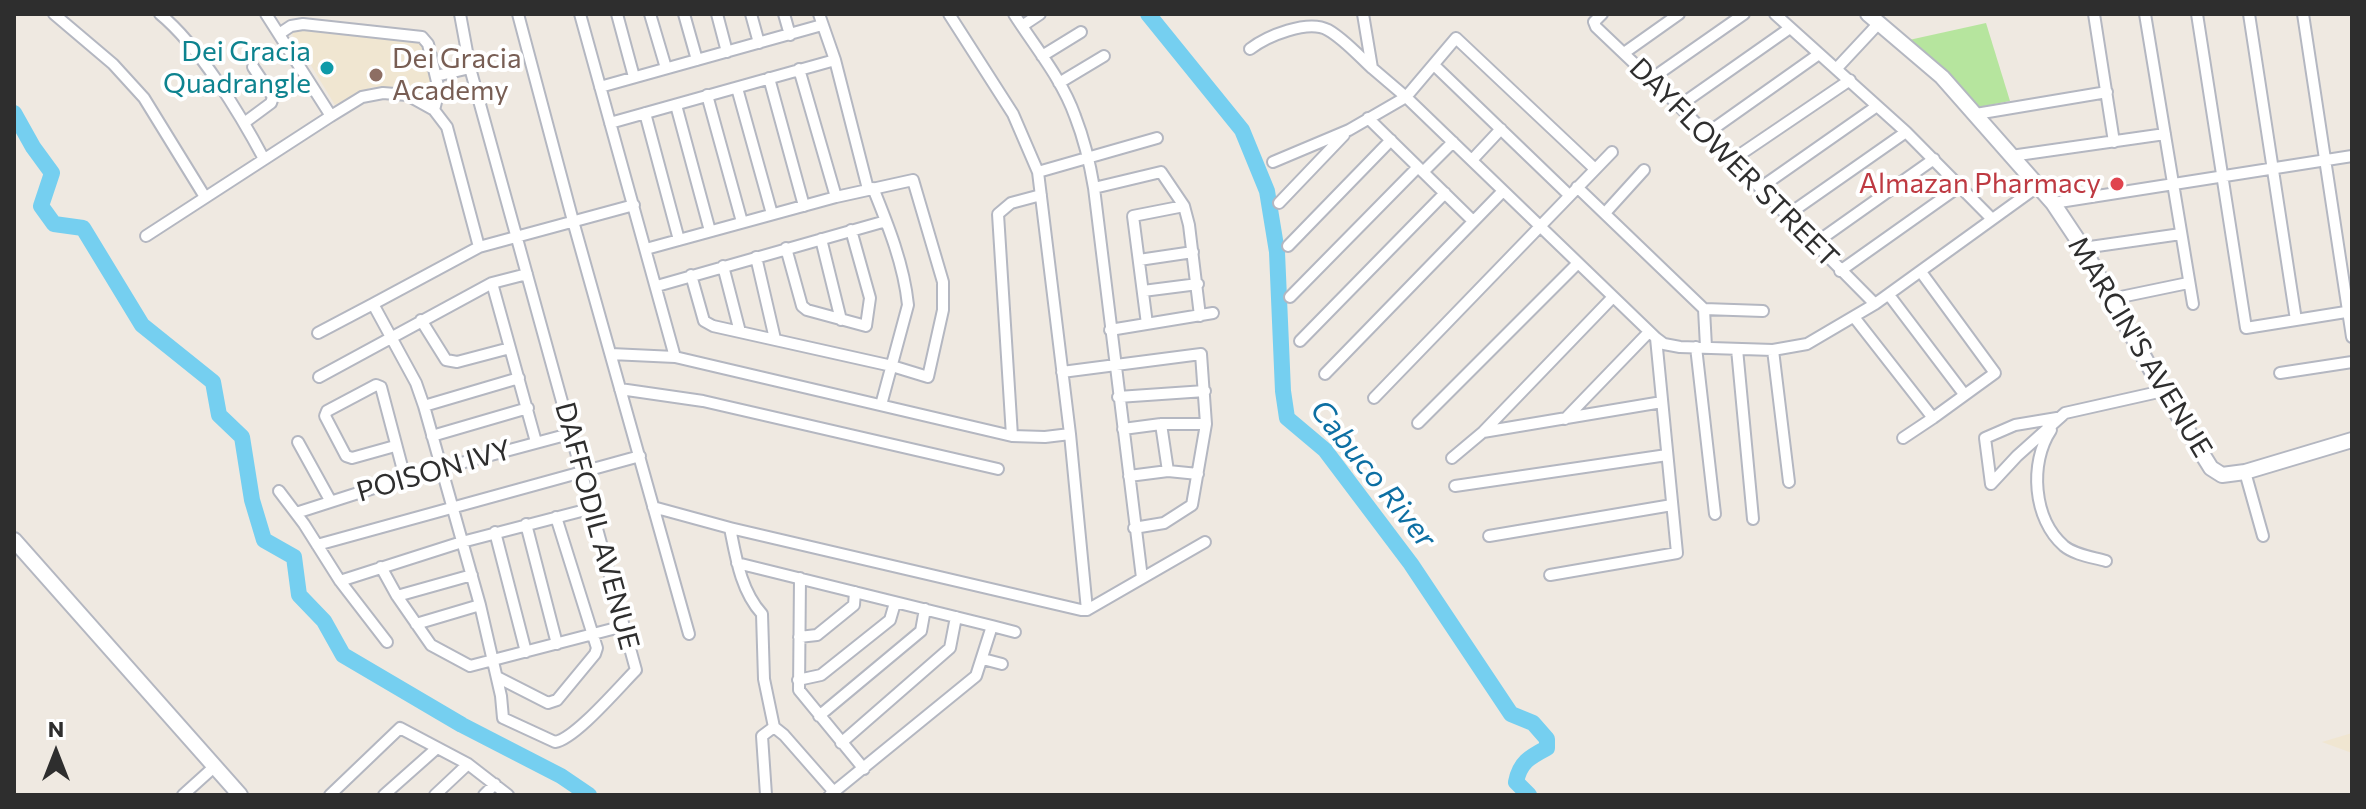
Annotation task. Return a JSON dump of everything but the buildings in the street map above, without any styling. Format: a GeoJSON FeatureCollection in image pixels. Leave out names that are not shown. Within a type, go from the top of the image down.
{"type":"FeatureCollection","features":[{"type":"Feature","properties":{"kind":"main road","name":"MARCIN'S AVENUE"},"geometry":{"type":"LineString","coordinates":[[1874,18],[1942,77],[2053,203],[2083,248],[2163,391],[2211,468],[2222,475],[2245,472],[2352,440]]}},
{"type":"Feature","properties":{"kind":"main road"},"geometry":{"type":"LineString","coordinates":[[14,540],[237,794]]}},
{"type":"Feature","properties":{"kind":"street"},"geometry":{"type":"LineString","coordinates":[[54,14],[113,64],[144,98],[205,197]]}},
{"type":"Feature","properties":{"kind":"street"},"geometry":{"type":"LineString","coordinates":[[160,14],[178,28],[244,123],[264,159]]}},
{"type":"Feature","properties":{"kind":"street"},"geometry":{"type":"LineString","coordinates":[[266,14],[331,116]]}},
{"type":"Feature","properties":{"kind":"street","name":"DAFFODIL AVENUE"},"geometry":{"type":"LineString","coordinates":[[460,14],[470,68],[636,670],[563,741],[547,740],[503,718],[497,677]]}},
{"type":"Feature","properties":{"kind":"street"},"geometry":{"type":"LineString","coordinates":[[518,14],[689,634]]}},
{"type":"Feature","properties":{"kind":"street"},"geometry":{"type":"LineString","coordinates":[[580,14],[675,357]]}},
{"type":"Feature","properties":{"kind":"street"},"geometry":{"type":"LineString","coordinates":[[617,14],[634,77]]}},
{"type":"Feature","properties":{"kind":"street"},"geometry":{"type":"LineString","coordinates":[[650,14],[666,68]]}},
{"type":"Feature","properties":{"kind":"street"},"geometry":{"type":"LineString","coordinates":[[684,14],[697,60]]}},
{"type":"Feature","properties":{"kind":"street"},"geometry":{"type":"LineString","coordinates":[[717,14],[727,52]]}},
{"type":"Feature","properties":{"kind":"street"},"geometry":{"type":"LineString","coordinates":[[751,14],[759,43]]}},
{"type":"Feature","properties":{"kind":"street"},"geometry":{"type":"LineString","coordinates":[[784,14],[790,35]]}},
{"type":"Feature","properties":{"kind":"street"},"geometry":{"type":"LineString","coordinates":[[949,14],[1013,114],[1038,172],[1070,434],[1087,610]]}},
{"type":"Feature","properties":{"kind":"street"},"geometry":{"type":"LineString","coordinates":[[1014,14],[1059,83],[1075,114],[1088,157],[1142,578]]}},
{"type":"Feature","properties":{"kind":"street"},"geometry":{"type":"LineString","coordinates":[[1022,26],[1040,14]]}},
{"type":"Feature","properties":{"kind":"street"},"geometry":{"type":"LineString","coordinates":[[1363,14],[1372,68]]}},
{"type":"Feature","properties":{"kind":"street"},"geometry":{"type":"LineString","coordinates":[[1624,53],[1679,14]]}},
{"type":"Feature","properties":{"kind":"street"},"geometry":{"type":"LineString","coordinates":[[1651,79],[1744,14]]}},
{"type":"Feature","properties":{"kind":"street"},"geometry":{"type":"LineString","coordinates":[[1775,14],[1906,132],[1992,219]]}},
{"type":"Feature","properties":{"kind":"street"},"geometry":{"type":"LineString","coordinates":[[2094,14],[2114,142]]}},
{"type":"Feature","properties":{"kind":"street"},"geometry":{"type":"LineString","coordinates":[[2145,14],[2193,304]]}},
{"type":"Feature","properties":{"kind":"street"},"geometry":{"type":"LineString","coordinates":[[2197,14],[2246,328],[2350,312]]}},
{"type":"Feature","properties":{"kind":"street"},"geometry":{"type":"LineString","coordinates":[[2249,14],[2296,320]]}},
{"type":"Feature","properties":{"kind":"street"},"geometry":{"type":"LineString","coordinates":[[2303,14],[2352,337]]}},
{"type":"Feature","properties":{"kind":"street","name":"DAYFLOWER STREET"},"geometry":{"type":"LineString","coordinates":[[1598,18],[1596,27],[1679,106],[1875,304]]}},
{"type":"Feature","properties":{"kind":"street"},"geometry":{"type":"LineString","coordinates":[[1837,68],[1874,18]]}},
{"type":"Feature","properties":{"kind":"street"},"geometry":{"type":"LineString","coordinates":[[600,87],[790,35],[820,20],[835,60],[871,188],[886,221],[907,290],[908,305],[881,405]]}},
{"type":"Feature","properties":{"kind":"street"},"geometry":{"type":"LineString","coordinates":[[279,34],[291,26],[303,24],[422,37],[428,44],[436,76],[439,96],[434,110]]}},
{"type":"Feature","properties":{"kind":"street"},"geometry":{"type":"LineString","coordinates":[[1250,49],[1263,38],[1278,33],[1325,28],[1406,97],[1652,335],[1672,346],[1773,350],[1807,344],[1889,295],[2037,187]]}},
{"type":"Feature","properties":{"kind":"street"},"geometry":{"type":"LineString","coordinates":[[1679,106],[1790,28]]}},
{"type":"Feature","properties":{"kind":"street"},"geometry":{"type":"LineString","coordinates":[[1042,56],[1081,32]]}},
{"type":"Feature","properties":{"kind":"street"},"geometry":{"type":"LineString","coordinates":[[1273,162],[1349,130],[1406,97],[1456,38],[1595,169]]}},
{"type":"Feature","properties":{"kind":"street"},"geometry":{"type":"LineString","coordinates":[[1706,134],[1819,54]]}},
{"type":"Feature","properties":{"kind":"street"},"geometry":{"type":"LineString","coordinates":[[1059,83],[1104,56]]}},
{"type":"Feature","properties":{"kind":"street"},"geometry":{"type":"LineString","coordinates":[[610,123],[835,60]]}},
{"type":"Feature","properties":{"kind":"street"},"geometry":{"type":"LineString","coordinates":[[1434,65],[1501,129],[1573,191],[1605,213],[1704,309],[1763,311]]}},
{"type":"Feature","properties":{"kind":"street"},"geometry":{"type":"LineString","coordinates":[[244,123],[271,103],[273,97],[253,67]]}},
{"type":"Feature","properties":{"kind":"street"},"geometry":{"type":"LineString","coordinates":[[436,76],[470,68]]}},
{"type":"Feature","properties":{"kind":"street"},"geometry":{"type":"LineString","coordinates":[[799,69],[836,197]]}},
{"type":"Feature","properties":{"kind":"street"},"geometry":{"type":"LineString","coordinates":[[769,78],[804,206]]}},
{"type":"Feature","properties":{"kind":"street"},"geometry":{"type":"LineString","coordinates":[[1732,160],[1850,80]]}},
{"type":"Feature","properties":{"kind":"street"},"geometry":{"type":"LineString","coordinates":[[737,88],[772,214]]}},
{"type":"Feature","properties":{"kind":"street"},"geometry":{"type":"LineString","coordinates":[[1976,114],[2107,92]]}},
{"type":"Feature","properties":{"kind":"street"},"geometry":{"type":"LineString","coordinates":[[146,236],[362,97],[383,93],[407,95],[434,110],[447,127],[479,247]]}},
{"type":"Feature","properties":{"kind":"street"},"geometry":{"type":"LineString","coordinates":[[707,95],[742,222]]}},
{"type":"Feature","properties":{"kind":"street"},"geometry":{"type":"LineString","coordinates":[[676,105],[710,231]]}},
{"type":"Feature","properties":{"kind":"street"},"geometry":{"type":"LineString","coordinates":[[1760,188],[1877,106]]}},
{"type":"Feature","properties":{"kind":"street"},"geometry":{"type":"LineString","coordinates":[[645,113],[679,240]]}},
{"type":"Feature","properties":{"kind":"street"},"geometry":{"type":"LineString","coordinates":[[1368,118],[1473,221]]}},
{"type":"Feature","properties":{"kind":"street"},"geometry":{"type":"LineString","coordinates":[[1472,160],[1501,129]]}},
{"type":"Feature","properties":{"kind":"street"},"geometry":{"type":"LineString","coordinates":[[1279,203],[1349,130]]}},
{"type":"Feature","properties":{"kind":"street"},"geometry":{"type":"LineString","coordinates":[[1786,216],[1906,132]]}},
{"type":"Feature","properties":{"kind":"street"},"geometry":{"type":"LineString","coordinates":[[2011,156],[2165,134]]}},
{"type":"Feature","properties":{"kind":"street"},"geometry":{"type":"LineString","coordinates":[[1038,172],[1157,138]]}},
{"type":"Feature","properties":{"kind":"street"},"geometry":{"type":"LineString","coordinates":[[1288,246],[1391,140]]}},
{"type":"Feature","properties":{"kind":"street"},"geometry":{"type":"LineString","coordinates":[[1290,297],[1421,169],[1453,142]]}},
{"type":"Feature","properties":{"kind":"street"},"geometry":{"type":"LineString","coordinates":[[1374,398],[1612,152]]}},
{"type":"Feature","properties":{"kind":"street"},"geometry":{"type":"LineString","coordinates":[[2053,203],[2352,156]]}},
{"type":"Feature","properties":{"kind":"street"},"geometry":{"type":"LineString","coordinates":[[1814,244],[1934,159]]}},
{"type":"Feature","properties":{"kind":"street"},"geometry":{"type":"LineString","coordinates":[[1605,213],[1644,170]]}},
{"type":"Feature","properties":{"kind":"street"},"geometry":{"type":"LineString","coordinates":[[1094,188],[1161,172],[1184,206],[1198,284],[1200,316]]}},
{"type":"Feature","properties":{"kind":"street"},"geometry":{"type":"LineString","coordinates":[[646,249],[836,197],[913,180],[943,282],[943,310],[928,377],[713,326],[704,321],[691,275]]}},
{"type":"Feature","properties":{"kind":"street"},"geometry":{"type":"LineString","coordinates":[[1840,271],[1960,186]]}},
{"type":"Feature","properties":{"kind":"street"},"geometry":{"type":"LineString","coordinates":[[1325,374],[1503,191]]}},
{"type":"Feature","properties":{"kind":"street"},"geometry":{"type":"LineString","coordinates":[[1300,341],[1445,193]]}},
{"type":"Feature","properties":{"kind":"street"},"geometry":{"type":"LineString","coordinates":[[1012,436],[998,214],[1011,203],[1041,195]]}},
{"type":"Feature","properties":{"kind":"street"},"geometry":{"type":"LineString","coordinates":[[318,333],[479,247],[634,205]]}},
{"type":"Feature","properties":{"kind":"street"},"geometry":{"type":"LineString","coordinates":[[1147,324],[1133,216],[1184,206]]}},
{"type":"Feature","properties":{"kind":"street"},"geometry":{"type":"LineString","coordinates":[[657,286],[886,221]]}},
{"type":"Feature","properties":{"kind":"street"},"geometry":{"type":"LineString","coordinates":[[786,248],[802,306],[866,326],[870,298],[851,230]]}},
{"type":"Feature","properties":{"kind":"street"},"geometry":{"type":"LineString","coordinates":[[2083,248],[2181,234]]}},
{"type":"Feature","properties":{"kind":"street"},"geometry":{"type":"LineString","coordinates":[[821,239],[841,320]]}},
{"type":"Feature","properties":{"kind":"street"},"geometry":{"type":"LineString","coordinates":[[1139,260],[1193,252]]}},
{"type":"Feature","properties":{"kind":"street"},"geometry":{"type":"LineString","coordinates":[[756,257],[775,339]]}},
{"type":"Feature","properties":{"kind":"street"},"geometry":{"type":"LineString","coordinates":[[1418,423],[1578,263]]}},
{"type":"Feature","properties":{"kind":"street"},"geometry":{"type":"LineString","coordinates":[[723,266],[740,332]]}},
{"type":"Feature","properties":{"kind":"street"},"geometry":{"type":"LineString","coordinates":[[1903,438],[1995,373],[1921,272]]}},
{"type":"Feature","properties":{"kind":"street"},"geometry":{"type":"LineString","coordinates":[[319,377],[492,283],[527,274]]}},
{"type":"Feature","properties":{"kind":"street"},"geometry":{"type":"LineString","coordinates":[[492,283],[536,442]]}},
{"type":"Feature","properties":{"kind":"street"},"geometry":{"type":"LineString","coordinates":[[2111,299],[2188,283]]}},
{"type":"Feature","properties":{"kind":"street"},"geometry":{"type":"LineString","coordinates":[[1143,291],[1198,284]]}},
{"type":"Feature","properties":{"kind":"street"},"geometry":{"type":"LineString","coordinates":[[1889,295],[1964,394]]}},
{"type":"Feature","properties":{"kind":"street"},"geometry":{"type":"LineString","coordinates":[[1452,458],[1483,432],[1613,297]]}},
{"type":"Feature","properties":{"kind":"street"},"geometry":{"type":"LineString","coordinates":[[373,304],[416,383],[424,406],[497,677],[548,703],[557,700],[597,648],[556,517]]}},
{"type":"Feature","properties":{"kind":"street"},"geometry":{"type":"LineString","coordinates":[[1704,309],[1701,347],[1715,514]]}},
{"type":"Feature","properties":{"kind":"street"},"geometry":{"type":"LineString","coordinates":[[1110,330],[1213,313]]}},
{"type":"Feature","properties":{"kind":"street"},"geometry":{"type":"LineString","coordinates":[[1854,317],[1933,418]]}},
{"type":"Feature","properties":{"kind":"street"},"geometry":{"type":"LineString","coordinates":[[421,320],[446,360],[457,362],[510,348]]}},
{"type":"Feature","properties":{"kind":"street"},"geometry":{"type":"LineString","coordinates":[[1550,575],[1677,553],[1652,335]]}},
{"type":"Feature","properties":{"kind":"street"},"geometry":{"type":"LineString","coordinates":[[1565,419],[1652,335]]}},
{"type":"Feature","properties":{"kind":"street"},"geometry":{"type":"LineString","coordinates":[[1737,349],[1753,519]]}},
{"type":"Feature","properties":{"kind":"street"},"geometry":{"type":"LineString","coordinates":[[1773,350],[1789,482]]}},
{"type":"Feature","properties":{"kind":"street"},"geometry":{"type":"LineString","coordinates":[[611,354],[675,357],[1012,436],[1070,434]]}},
{"type":"Feature","properties":{"kind":"street"},"geometry":{"type":"LineString","coordinates":[[1062,372],[1201,354],[1206,424],[1192,505],[1164,523],[1134,528]]}},
{"type":"Feature","properties":{"kind":"street"},"geometry":{"type":"LineString","coordinates":[[2280,373],[2352,362]]}},
{"type":"Feature","properties":{"kind":"street"},"geometry":{"type":"LineString","coordinates":[[424,406],[519,378]]}},
{"type":"Feature","properties":{"kind":"street"},"geometry":{"type":"LineString","coordinates":[[395,446],[352,458],[346,456],[325,416],[327,411],[376,385],[381,387],[405,478]]}},
{"type":"Feature","properties":{"kind":"street"},"geometry":{"type":"LineString","coordinates":[[620,389],[703,401],[998,469]]}},
{"type":"Feature","properties":{"kind":"street"},"geometry":{"type":"LineString","coordinates":[[1118,397],[1205,391]]}},
{"type":"Feature","properties":{"kind":"street"},"geometry":{"type":"LineString","coordinates":[[2059,418],[2015,425],[1985,438],[1991,484],[2070,411],[2163,391]]}},
{"type":"Feature","properties":{"kind":"street"},"geometry":{"type":"LineString","coordinates":[[1483,432],[1662,402]]}},
{"type":"Feature","properties":{"kind":"street"},"geometry":{"type":"LineString","coordinates":[[432,436],[528,408]]}},
{"type":"Feature","properties":{"kind":"street"},"geometry":{"type":"LineString","coordinates":[[2059,418],[2040,451],[2037,487],[2040,503],[2055,535],[2066,547],[2106,561]]}},
{"type":"Feature","properties":{"kind":"street"},"geometry":{"type":"LineString","coordinates":[[1123,429],[1161,424],[1206,424]]}},
{"type":"Feature","properties":{"kind":"street"},"geometry":{"type":"LineString","coordinates":[[1161,424],[1168,471]]}},
{"type":"Feature","properties":{"kind":"street","name":"POISON IVY"},"geometry":{"type":"LineString","coordinates":[[296,513],[405,478],[573,433]]}},
{"type":"Feature","properties":{"kind":"street"},"geometry":{"type":"LineString","coordinates":[[298,442],[330,500]]}},
{"type":"Feature","properties":{"kind":"street"},"geometry":{"type":"LineString","coordinates":[[1455,486],[1667,455]]}},
{"type":"Feature","properties":{"kind":"street"},"geometry":{"type":"LineString","coordinates":[[317,545],[640,456]]}},
{"type":"Feature","properties":{"kind":"street"},"geometry":{"type":"LineString","coordinates":[[1129,476],[1168,471],[1198,474]]}},
{"type":"Feature","properties":{"kind":"street"},"geometry":{"type":"LineString","coordinates":[[2245,472],[2263,536]]}},
{"type":"Feature","properties":{"kind":"street"},"geometry":{"type":"LineString","coordinates":[[279,491],[340,581],[387,642]]}},
{"type":"Feature","properties":{"kind":"street"},"geometry":{"type":"LineString","coordinates":[[1489,536],[1672,505]]}},
{"type":"Feature","properties":{"kind":"street"},"geometry":{"type":"LineString","coordinates":[[653,507],[730,528],[1087,610],[1205,542]]}},
{"type":"Feature","properties":{"kind":"street"},"geometry":{"type":"LineString","coordinates":[[340,581],[495,532],[593,508]]}},
{"type":"Feature","properties":{"kind":"street"},"geometry":{"type":"LineString","coordinates":[[526,524],[557,644]]}},
{"type":"Feature","properties":{"kind":"street"},"geometry":{"type":"LineString","coordinates":[[730,528],[737,563],[751,601],[762,614],[764,679],[774,727],[832,793],[976,676],[992,626]]}},
{"type":"Feature","properties":{"kind":"street"},"geometry":{"type":"LineString","coordinates":[[495,532],[526,652]]}},
{"type":"Feature","properties":{"kind":"street"},"geometry":{"type":"LineString","coordinates":[[737,563],[1015,632]]}},
{"type":"Feature","properties":{"kind":"street"},"geometry":{"type":"LineString","coordinates":[[381,567],[431,645],[470,666],[624,626]]}},
{"type":"Feature","properties":{"kind":"street"},"geometry":{"type":"LineString","coordinates":[[397,596],[472,575]]}},
{"type":"Feature","properties":{"kind":"street"},"geometry":{"type":"LineString","coordinates":[[800,578],[799,690],[864,769]]}},
{"type":"Feature","properties":{"kind":"street"},"geometry":{"type":"LineString","coordinates":[[799,637],[817,635],[854,605],[855,592]]}},
{"type":"Feature","properties":{"kind":"street"},"geometry":{"type":"LineString","coordinates":[[798,680],[821,675],[890,620],[895,603]]}},
{"type":"Feature","properties":{"kind":"street"},"geometry":{"type":"LineString","coordinates":[[416,624],[480,605]]}},
{"type":"Feature","properties":{"kind":"street"},"geometry":{"type":"LineString","coordinates":[[819,716],[921,631],[925,609]]}},
{"type":"Feature","properties":{"kind":"street"},"geometry":{"type":"LineString","coordinates":[[841,743],[950,648],[956,617]]}},
{"type":"Feature","properties":{"kind":"street"},"geometry":{"type":"LineString","coordinates":[[983,659],[1002,664]]}},
{"type":"Feature","properties":{"kind":"street"},"geometry":{"type":"LineString","coordinates":[[766,795],[762,736],[774,727]]}},
{"type":"Feature","properties":{"kind":"street"},"geometry":{"type":"LineString","coordinates":[[330,795],[400,728],[468,764],[508,795]]}},
{"type":"Feature","properties":{"kind":"street"},"geometry":{"type":"LineString","coordinates":[[384,795],[437,748]]}},
{"type":"Feature","properties":{"kind":"street"},"geometry":{"type":"LineString","coordinates":[[435,795],[468,764]]}},
{"type":"Feature","properties":{"kind":"street"},"geometry":{"type":"LineString","coordinates":[[183,795],[214,767]]}},
{"type":"Feature","properties":{"kind":"street"},"geometry":{"type":"LineString","coordinates":[[484,795],[495,784]]}},
{"type":"Feature","properties":{"kind":"shaded area","name":"Dei Gracia Academy"},"geometry":{"type":"Polygon","coordinates":[[[305,29],[427,38],[437,96],[372,87],[335,105],[290,31],[305,29]]]}},
{"type":"Feature","properties":{"kind":"shaded area"},"geometry":{"type":"Polygon","coordinates":[[[2352,733],[2352,753],[2322,742],[2352,733]]]}},
{"type":"Feature","properties":{"kind":"green space"},"geometry":{"type":"Polygon","coordinates":[[[1986,23],[2010,101],[1975,108],[1909,40],[1986,23]]]}},
{"type":"Feature","properties":{"kind":"waterway","name":"Cabuco River"},"geometry":{"type":"LineString","coordinates":[[1148,14],[1242,130],[1267,191],[1277,252],[1287,418],[1325,450],[1411,564],[1511,714],[1533,723],[1547,739],[1547,748],[1527,761],[1518,775],[1516,782],[1529,795]]}},
{"type":"Feature","properties":{"kind":"waterway"},"geometry":{"type":"LineString","coordinates":[[14,113],[52,173],[41,206],[54,224],[83,228],[142,325],[213,382],[219,415],[242,437],[252,500],[264,540],[294,557],[299,595],[324,621],[343,655],[462,725],[561,776],[589,795]]}},
{"type":"Feature","properties":{"kind":"place","name":"Dei Gracia Quadrangle"},"geometry":{"type":"Point","coordinates":[327,68]}},
{"type":"Feature","properties":{"kind":"place","name":"Dei Gracia Academy"},"geometry":{"type":"Point","coordinates":[376,75]}},
{"type":"Feature","properties":{"kind":"place","name":"Almazan Pharmacy"},"geometry":{"type":"Point","coordinates":[2117,184]}}]}
